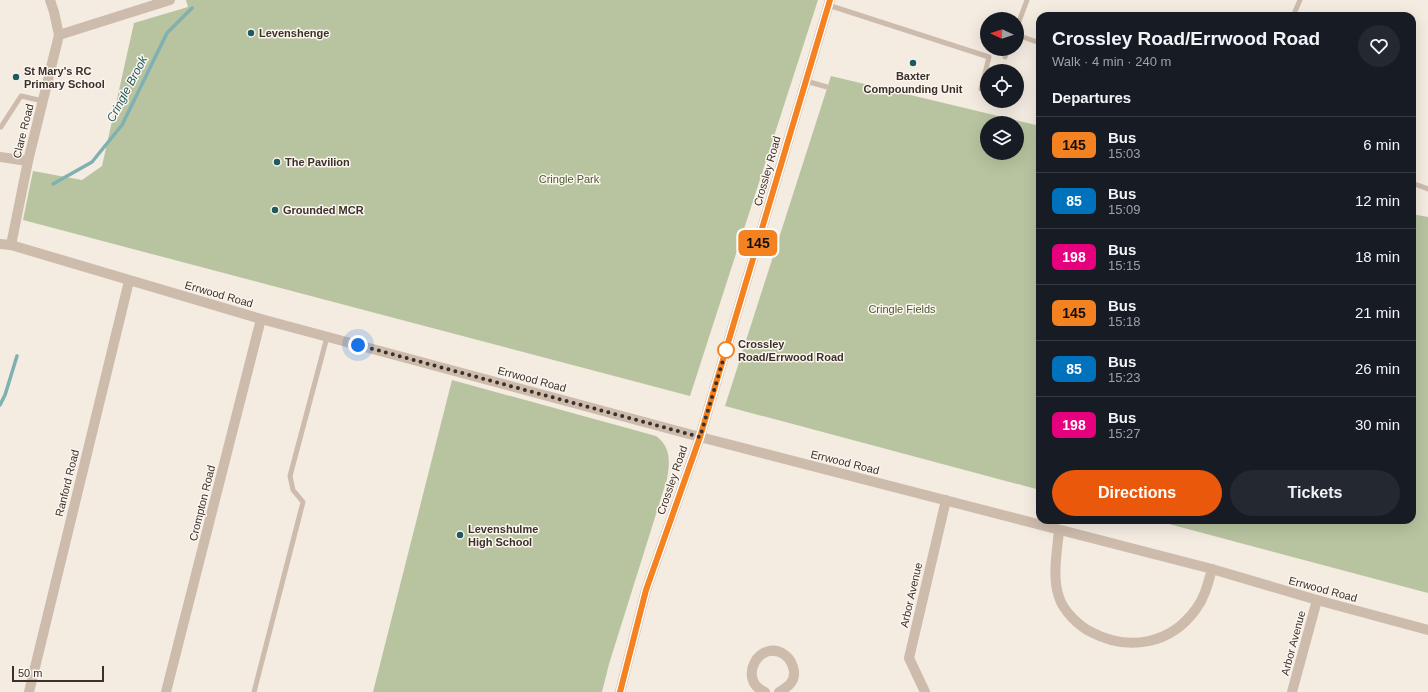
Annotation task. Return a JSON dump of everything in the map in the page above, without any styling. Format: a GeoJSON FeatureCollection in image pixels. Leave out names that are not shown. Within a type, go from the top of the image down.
{"type":"FeatureCollection","features":[{"type":"Feature","properties":{"kind":"street","name":"Clare Road"},"geometry":{"type":"LineString","coordinates":[[10,245],[58,35],[54,12],[50,0]]}},
{"type":"Feature","properties":{"kind":"street"},"geometry":{"type":"LineString","coordinates":[[58,35],[170,0]]}},
{"type":"Feature","properties":{"kind":"street","name":"Crossley Road"},"geometry":{"type":"LineString","coordinates":[[620,692],[646,590],[700,437],[829,2]]}},
{"type":"Feature","properties":{"kind":"street"},"geometry":{"type":"LineString","coordinates":[[0,157],[28,161]]}},
{"type":"Feature","properties":{"kind":"street","name":"Errwood Road"},"geometry":{"type":"LineString","coordinates":[[0,244],[10,245],[327,337],[700,437],[946,500],[1059,531],[1212,569],[1317,600],[1428,630]]}},
{"type":"Feature","properties":{"kind":"street","name":"Ranford Road"},"geometry":{"type":"LineString","coordinates":[[29,692],[129,280]]}},
{"type":"Feature","properties":{"kind":"street","name":"Crompton Road"},"geometry":{"type":"LineString","coordinates":[[166,692],[261,319]]}},
{"type":"Feature","properties":{"kind":"street","name":"Arbor Avenue"},"geometry":{"type":"LineString","coordinates":[[925,692],[909,658],[946,500]]}},
{"type":"Feature","properties":{"kind":"street"},"geometry":{"type":"LineString","coordinates":[[1059,531],[1055,570],[1059,598],[1069,614],[1085,629],[1103,638],[1122,642],[1148,642],[1167,635],[1182,624],[1196,609],[1206,591],[1212,569]]}},
{"type":"Feature","properties":{"kind":"street","name":"Arbor Avenue"},"geometry":{"type":"LineString","coordinates":[[1292,692],[1317,600]]}},
{"type":"Feature","properties":{"kind":"street"},"geometry":{"type":"LineString","coordinates":[[765,692],[756,686],[752,679],[751,672],[756,659],[762,654],[775,651],[787,657],[794,668],[792,682],[788,687],[781,691]]}},
{"type":"Feature","properties":{"kind":"lane"},"geometry":{"type":"LineString","coordinates":[[1023,12],[1027,0]]}},
{"type":"Feature","properties":{"kind":"lane"},"geometry":{"type":"LineString","coordinates":[[1295,12],[1300,0]]}},
{"type":"Feature","properties":{"kind":"lane"},"geometry":{"type":"LineString","coordinates":[[829,2],[989,57],[987,64]]}},
{"type":"Feature","properties":{"kind":"lane"},"geometry":{"type":"LineString","coordinates":[[1024,38],[1036,42]]}},
{"type":"Feature","properties":{"kind":"lane"},"geometry":{"type":"LineString","coordinates":[[806,81],[827,87]]}},
{"type":"Feature","properties":{"kind":"lane"},"geometry":{"type":"LineString","coordinates":[[1,127],[21,96],[43,101]]}},
{"type":"Feature","properties":{"kind":"lane"},"geometry":{"type":"LineString","coordinates":[[1416,184],[1428,189]]}},
{"type":"Feature","properties":{"kind":"lane"},"geometry":{"type":"LineString","coordinates":[[254,692],[303,502],[293,490],[290,476],[327,337]]}},
{"type":"Feature","properties":{"kind":"green space","name":"Cringle Park"},"geometry":{"type":"Polygon","coordinates":[[[186,0],[818,0],[690,396],[23,220],[33,171],[82,180],[102,166],[134,23],[188,7],[186,0]]]}},
{"type":"Feature","properties":{"kind":"green space","name":"Cringle Fields"},"geometry":{"type":"Polygon","coordinates":[[[831,76],[998,116],[980,116],[980,160],[1024,160],[1024,122],[1036,125],[1036,489],[725,406],[831,76]]]}},
{"type":"Feature","properties":{"kind":"green space"},"geometry":{"type":"Polygon","coordinates":[[[1416,215],[1428,217],[1428,593],[1169,524],[1416,524],[1416,215]]]}},
{"type":"Feature","properties":{"kind":"green space"},"geometry":{"type":"Polygon","coordinates":[[[452,380],[656,436],[661,440],[667,450],[669,467],[667,479],[609,664],[602,692],[373,692],[452,380]]]}},
{"type":"Feature","properties":{"kind":"waterway","name":"Cringle Brook"},"geometry":{"type":"LineString","coordinates":[[53,184],[92,162],[122,125],[167,33],[192,8]]}},
{"type":"Feature","properties":{"kind":"waterway","name":"Cringle Brook"},"geometry":{"type":"LineString","coordinates":[[0,405],[5,395],[17,356]]}},
{"type":"Feature","properties":{"kind":"bus line","name":"145"},"geometry":{"type":"LineString","coordinates":[[620,692],[646,590],[700,437],[830,0]]}},
{"type":"Feature","properties":{"kind":"place","name":"Levenshenge"},"geometry":{"type":"Point","coordinates":[251,33]}},
{"type":"Feature","properties":{"kind":"place","name":"Baxter Compounding Unit"},"geometry":{"type":"Point","coordinates":[913,63]}},
{"type":"Feature","properties":{"kind":"place","name":"St Mary's RC Primary School"},"geometry":{"type":"Point","coordinates":[16,77]}},
{"type":"Feature","properties":{"kind":"place","name":"The Pavilion"},"geometry":{"type":"Point","coordinates":[277,162]}},
{"type":"Feature","properties":{"kind":"place","name":"Grounded MCR"},"geometry":{"type":"Point","coordinates":[275,210]}},
{"type":"Feature","properties":{"kind":"place","name":"Crossley Road/Errwood Road"},"geometry":{"type":"Point","coordinates":[726,350]}},
{"type":"Feature","properties":{"kind":"place","name":"Levenshulme High School"},"geometry":{"type":"Point","coordinates":[460,535]}},
{"type":"Feature","properties":{"kind":"route"},"geometry":{"type":"LineString","coordinates":[[358,345],[700,437],[727,347],[726,350]]}}]}
